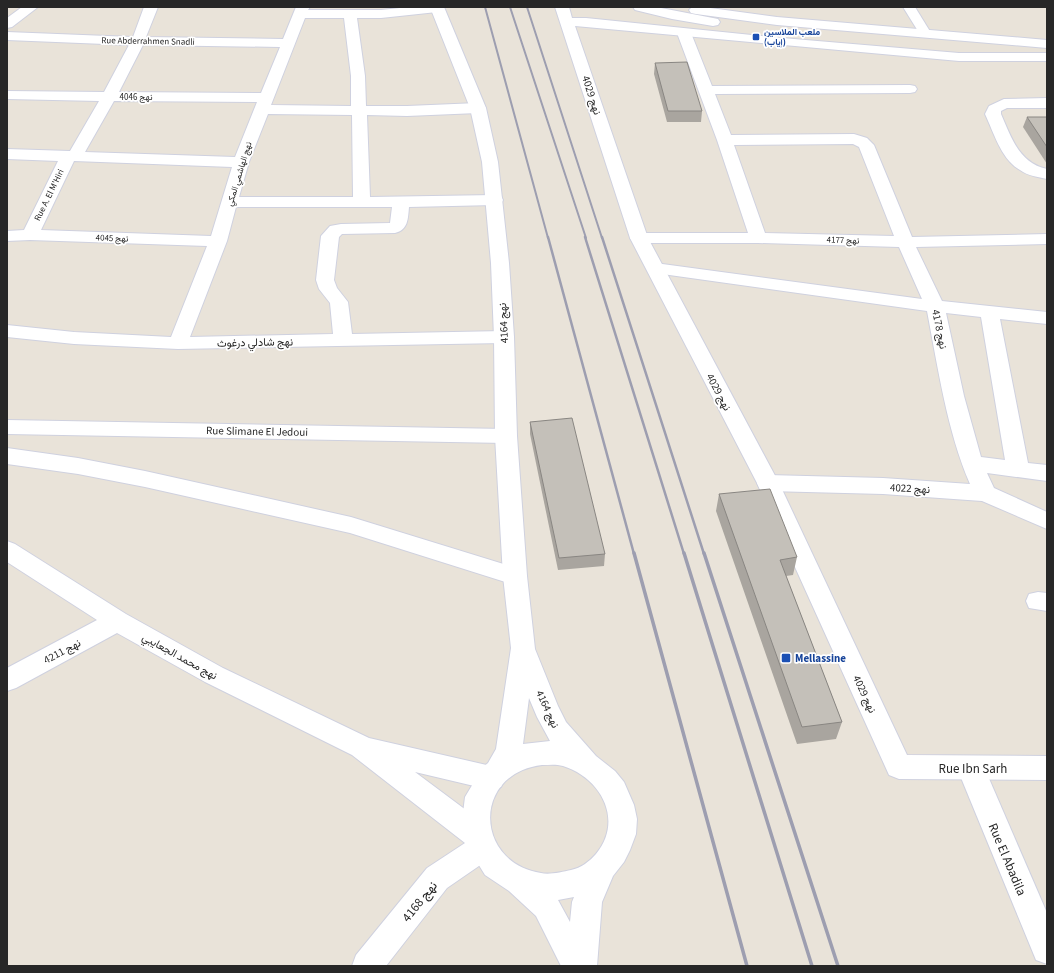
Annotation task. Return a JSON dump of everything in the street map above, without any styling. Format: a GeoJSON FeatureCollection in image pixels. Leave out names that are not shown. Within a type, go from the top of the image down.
{"type":"FeatureCollection","features":[{"type":"Feature","properties":{"kind":"street"},"geometry":{"type":"LineString","coordinates":[[7,24],[31,7]]}},
{"type":"Feature","properties":{"kind":"street","name":"Rue A. El M'Hiri"},"geometry":{"type":"LineString","coordinates":[[30,235],[72,156],[110,96],[138,41],[151,7]]}},
{"type":"Feature","properties":{"kind":"street"},"geometry":{"type":"LineString","coordinates":[[640,7],[672,15],[769,30],[1047,57]]}},
{"type":"Feature","properties":{"kind":"street"},"geometry":{"type":"LineString","coordinates":[[681,7],[777,21],[1047,39]]}},
{"type":"Feature","properties":{"kind":"street"},"geometry":{"type":"LineString","coordinates":[[740,7],[1047,44]]}},
{"type":"Feature","properties":{"kind":"street"},"geometry":{"type":"LineString","coordinates":[[301,11],[350,15],[403,12],[437,8]]}},
{"type":"Feature","properties":{"kind":"street","name":"نهج 4164"},"geometry":{"type":"LineString","coordinates":[[437,8],[478,108],[490,162],[495,200],[504,337],[506,436],[515,576],[523,648],[509,751],[495,773]]}},
{"type":"Feature","properties":{"kind":"street","name":"نهج الهاشمي المكي"},"geometry":{"type":"LineString","coordinates":[[178,343],[218,241],[240,162],[301,11]]}},
{"type":"Feature","properties":{"kind":"street"},"geometry":{"type":"LineString","coordinates":[[565,14],[586,22],[959,57],[1047,57]]}},
{"type":"Feature","properties":{"kind":"street","name":"نهج 4029"},"geometry":{"type":"LineString","coordinates":[[565,14],[639,238],[768,483],[899,767]]}},
{"type":"Feature","properties":{"kind":"street"},"geometry":{"type":"LineString","coordinates":[[350,15],[358,76],[362,202]]}},
{"type":"Feature","properties":{"kind":"street"},"geometry":{"type":"LineString","coordinates":[[684,32],[725,140],[758,238]]}},
{"type":"Feature","properties":{"kind":"street","name":"Rue Abderrahmen Snadli"},"geometry":{"type":"LineString","coordinates":[[7,36],[138,41],[288,43]]}},
{"type":"Feature","properties":{"kind":"street"},"geometry":{"type":"LineString","coordinates":[[706,90],[910,89]]}},
{"type":"Feature","properties":{"kind":"street","name":"نهج 4046"},"geometry":{"type":"LineString","coordinates":[[7,95],[110,96],[263,103],[360,111],[407,112],[478,108]]}},
{"type":"Feature","properties":{"kind":"street"},"geometry":{"type":"LineString","coordinates":[[1047,103],[1004,104],[994,109],[993,114],[1016,160],[1030,171],[1047,174]]}},
{"type":"Feature","properties":{"kind":"street","name":"نهج 4178"},"geometry":{"type":"LineString","coordinates":[[725,140],[849,139],[858,140],[866,145],[904,242],[935,306],[954,396],[972,464],[985,493]]}},
{"type":"Feature","properties":{"kind":"street"},"geometry":{"type":"LineString","coordinates":[[7,154],[240,162]]}},
{"type":"Feature","properties":{"kind":"street"},"geometry":{"type":"LineString","coordinates":[[230,202],[401,202],[495,200]]}},
{"type":"Feature","properties":{"kind":"street"},"geometry":{"type":"LineString","coordinates":[[343,341],[339,302],[328,289],[325,280],[330,236],[332,232],[341,229],[395,228],[400,223],[401,202]]}},
{"type":"Feature","properties":{"kind":"street","name":"نهج 4045"},"geometry":{"type":"LineString","coordinates":[[7,236],[30,235],[218,241]]}},
{"type":"Feature","properties":{"kind":"street","name":"نهج 4177"},"geometry":{"type":"LineString","coordinates":[[639,238],[758,238],[904,242],[1047,239]]}},
{"type":"Feature","properties":{"kind":"street"},"geometry":{"type":"LineString","coordinates":[[655,268],[935,306],[1047,318]]}},
{"type":"Feature","properties":{"kind":"street"},"geometry":{"type":"LineString","coordinates":[[989,311],[1018,470]]}},
{"type":"Feature","properties":{"kind":"street","name":"نهج شادلي درغوث"},"geometry":{"type":"LineString","coordinates":[[7,331],[74,338],[178,343],[504,337]]}},
{"type":"Feature","properties":{"kind":"street","name":"Rue Slimane El Jedoui"},"geometry":{"type":"LineString","coordinates":[[7,427],[506,436]]}},
{"type":"Feature","properties":{"kind":"street"},"geometry":{"type":"LineString","coordinates":[[7,456],[78,466],[145,479],[291,513],[351,524],[515,576]]}},
{"type":"Feature","properties":{"kind":"street"},"geometry":{"type":"LineString","coordinates":[[972,464],[1047,473]]}},
{"type":"Feature","properties":{"kind":"street","name":"نهج 4022"},"geometry":{"type":"LineString","coordinates":[[768,483],[883,486],[985,493],[1047,521]]}},
{"type":"Feature","properties":{"kind":"street","name":"نهج محمد الجعايبي"},"geometry":{"type":"LineString","coordinates":[[7,550],[117,621],[214,675],[361,747],[479,841]]}},
{"type":"Feature","properties":{"kind":"street","name":"نهج 4211"},"geometry":{"type":"LineString","coordinates":[[7,680],[117,621]]}},
{"type":"Feature","properties":{"kind":"street","name":"نهج 4164"},"geometry":{"type":"LineString","coordinates":[[523,648],[546,709],[557,730],[586,763]]}},
{"type":"Feature","properties":{"kind":"street","name":"نهج محمد الجعايبي"},"geometry":{"type":"LineString","coordinates":[[361,747],[495,773]]}},
{"type":"Feature","properties":{"kind":"street"},"geometry":{"type":"LineString","coordinates":[[577,966],[546,906],[516,881],[496,867],[479,841],[475,814],[480,794],[495,773],[519,758],[542,753],[565,754],[586,763],[603,775],[615,792],[622,811],[622,831],[616,850],[603,867],[587,902],[582,966]]}},
{"type":"Feature","properties":{"kind":"street","name":"Rue Ibn Sarh"},"geometry":{"type":"LineString","coordinates":[[899,767],[1047,768]]}},
{"type":"Feature","properties":{"kind":"street","name":"Rue El Abadila"},"geometry":{"type":"LineString","coordinates":[[971,768],[1047,949]]}},
{"type":"Feature","properties":{"kind":"street","name":"نهج 4168"},"geometry":{"type":"LineString","coordinates":[[367,966],[437,878],[479,841]]}},
{"type":"Feature","properties":{"kind":"street"},"geometry":{"type":"LineString","coordinates":[[516,881],[539,888],[562,887],[585,881],[603,867]]}},
{"type":"Feature","properties":{"kind":"lane"},"geometry":{"type":"LineString","coordinates":[[909,7],[923,30]]}},
{"type":"Feature","properties":{"kind":"building"},"geometry":{"type":"Polygon","coordinates":[[[687,62],[702,111],[668,111],[655,63],[687,62]]]}},
{"type":"Feature","properties":{"kind":"building"},"geometry":{"type":"Polygon","coordinates":[[[1027,117],[1047,117],[1047,147],[1027,117]]]}},
{"type":"Feature","properties":{"kind":"building"},"geometry":{"type":"Polygon","coordinates":[[[572,418],[605,554],[559,558],[530,422],[572,418]]]}},
{"type":"Feature","properties":{"kind":"building","name":"Mellassine"},"geometry":{"type":"Polygon","coordinates":[[[770,489],[797,557],[780,560],[842,722],[802,727],[719,494],[770,489]]]}},
{"type":"Feature","properties":{"kind":"railway"},"geometry":{"type":"LineString","coordinates":[[485,7],[548,238]]}},
{"type":"Feature","properties":{"kind":"railway"},"geometry":{"type":"LineString","coordinates":[[510,7],[586,238]]}},
{"type":"Feature","properties":{"kind":"railway"},"geometry":{"type":"LineString","coordinates":[[527,7],[602,238]]}},
{"type":"Feature","properties":{"kind":"railway"},"geometry":{"type":"LineString","coordinates":[[548,237],[634,554]]}},
{"type":"Feature","properties":{"kind":"railway"},"geometry":{"type":"LineString","coordinates":[[585,237],[684,554]]}},
{"type":"Feature","properties":{"kind":"railway"},"geometry":{"type":"LineString","coordinates":[[602,237],[704,554]]}},
{"type":"Feature","properties":{"kind":"railway"},"geometry":{"type":"LineString","coordinates":[[634,553],[747,966]]}},
{"type":"Feature","properties":{"kind":"railway"},"geometry":{"type":"LineString","coordinates":[[684,553],[812,966]]}},
{"type":"Feature","properties":{"kind":"railway"},"geometry":{"type":"LineString","coordinates":[[704,553],[838,966]]}},
{"type":"Feature","properties":{"kind":"place","name":"ملعب الملاسين (إياب)"},"geometry":{"type":"Point","coordinates":[756,37]}},
{"type":"Feature","properties":{"kind":"place","name":"Mellassine"},"geometry":{"type":"Point","coordinates":[786,658]}}]}
